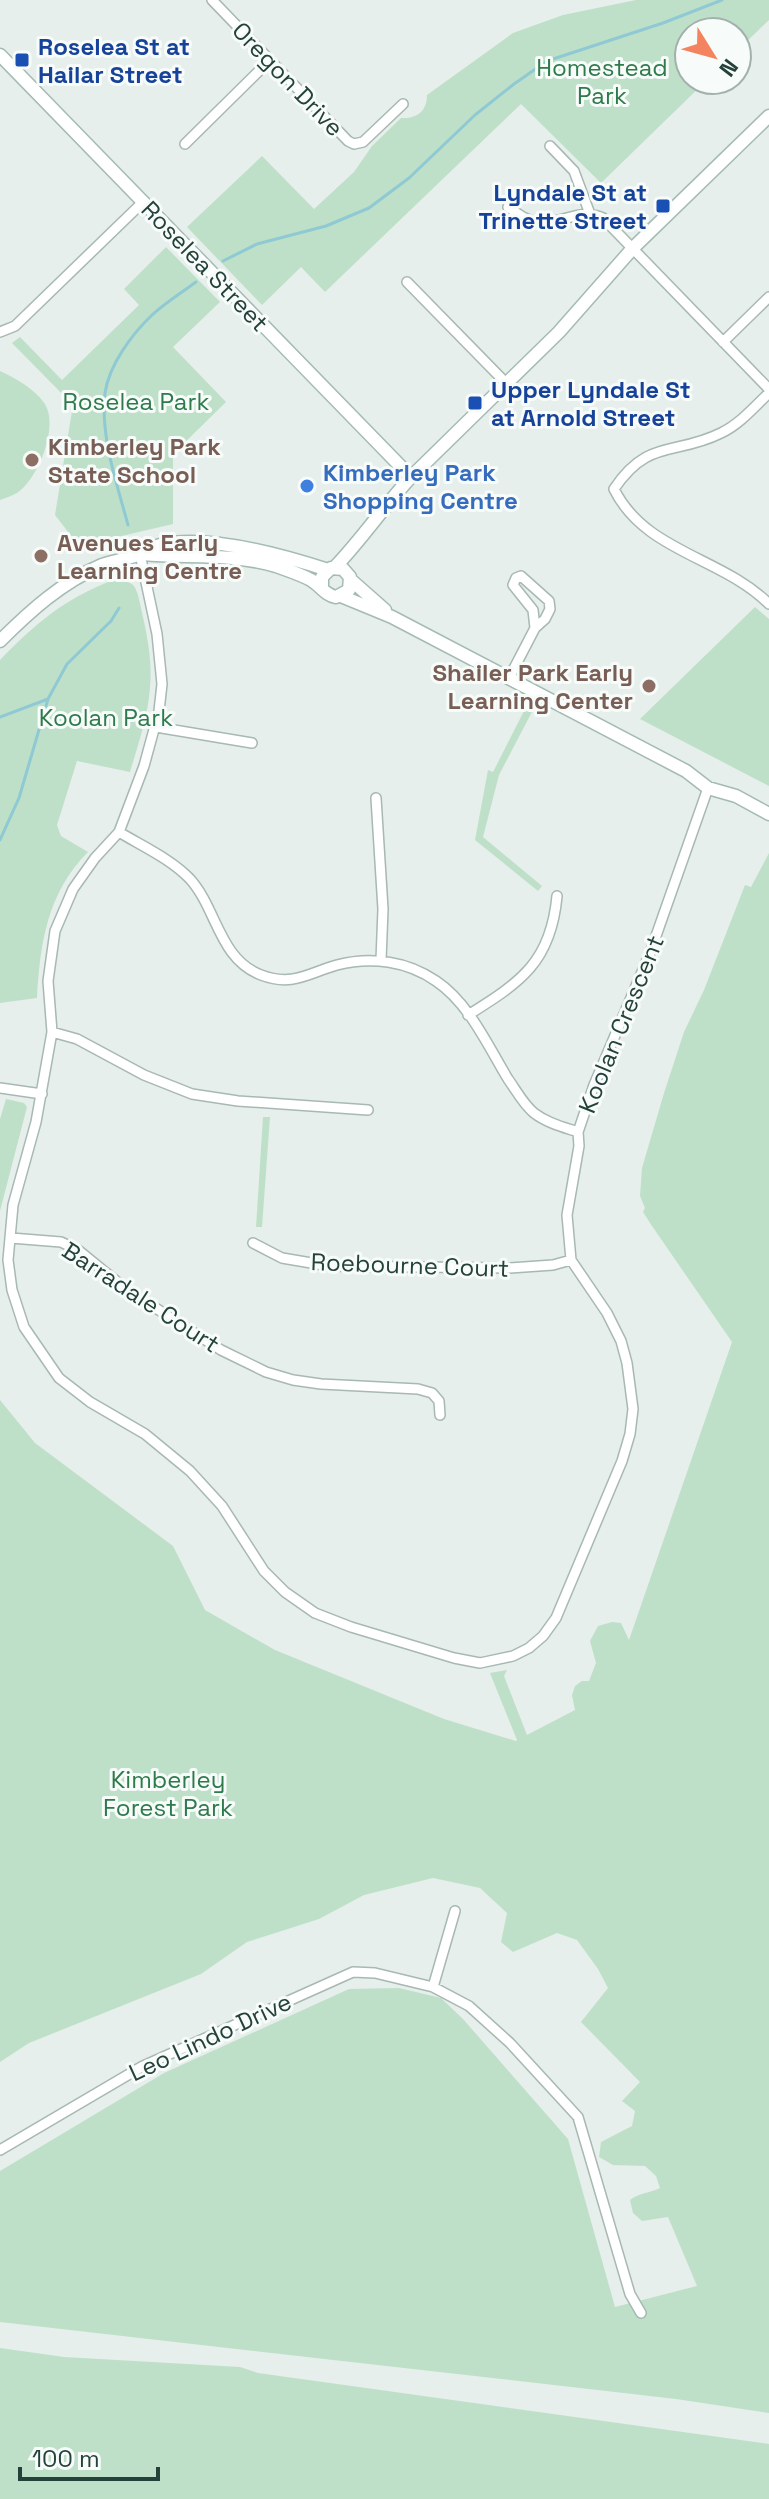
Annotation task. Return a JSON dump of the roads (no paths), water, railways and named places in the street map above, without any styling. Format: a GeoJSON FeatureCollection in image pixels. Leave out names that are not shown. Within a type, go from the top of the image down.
{"type":"FeatureCollection","features":[{"type":"Feature","properties":{"kind":"street","name":"Oregon Drive"},"geometry":{"type":"LineString","coordinates":[[212,0],[348,141],[354,144],[363,142],[403,104]]}},
{"type":"Feature","properties":{"kind":"street","name":"Roselea Street"},"geometry":{"type":"LineString","coordinates":[[0,55],[411,477]]}},
{"type":"Feature","properties":{"kind":"street"},"geometry":{"type":"LineString","coordinates":[[185,144],[270,60]]}},
{"type":"Feature","properties":{"kind":"street"},"geometry":{"type":"LineString","coordinates":[[322,587],[322,577],[363,538],[411,477],[559,332],[633,248],[769,116]]}},
{"type":"Feature","properties":{"kind":"street"},"geometry":{"type":"LineString","coordinates":[[550,146],[574,171],[590,214]]}},
{"type":"Feature","properties":{"kind":"street"},"geometry":{"type":"LineString","coordinates":[[0,332],[15,326],[143,202]]}},
{"type":"Feature","properties":{"kind":"street"},"geometry":{"type":"LineString","coordinates":[[508,207],[535,222],[590,214],[603,218],[769,391],[735,426],[718,435],[642,458],[626,470],[614,489],[620,502],[650,532],[671,547],[728,572],[759,593],[769,604]]}},
{"type":"Feature","properties":{"kind":"street"},"geometry":{"type":"LineString","coordinates":[[407,282],[507,384]]}},
{"type":"Feature","properties":{"kind":"street"},"geometry":{"type":"LineString","coordinates":[[723,342],[769,297]]}},
{"type":"Feature","properties":{"kind":"street"},"geometry":{"type":"LineString","coordinates":[[341,596],[349,590],[350,577],[363,538]]}},
{"type":"Feature","properties":{"kind":"street"},"geometry":{"type":"LineString","coordinates":[[210,550],[304,576],[322,587],[327,594],[341,596],[392,617],[686,771],[708,788],[736,796],[769,814]]}},
{"type":"Feature","properties":{"kind":"street"},"geometry":{"type":"LineString","coordinates":[[0,641],[6,628],[74,579],[106,564],[140,554],[210,550],[292,559],[343,569],[392,617]]}},
{"type":"Feature","properties":{"kind":"street","name":"Koolan Crescent"},"geometry":{"type":"LineString","coordinates":[[140,554],[161,667],[162,684],[156,727],[119,832],[73,889],[55,931],[48,981],[52,1032],[42,1094],[13,1205],[9,1271],[17,1309],[31,1340],[59,1378],[90,1402],[145,1434],[190,1471],[222,1506],[264,1571],[285,1592],[315,1613],[454,1658],[480,1663],[504,1659],[529,1648],[556,1618],[622,1461],[630,1434],[632,1386],[621,1341],[607,1313],[571,1260],[567,1215],[579,1146],[578,1132],[594,1085],[650,953],[708,788]]}},
{"type":"Feature","properties":{"kind":"street"},"geometry":{"type":"LineString","coordinates":[[509,678],[535,628],[545,619],[550,604],[521,576],[516,578],[513,585],[533,610],[535,628]]}},
{"type":"Feature","properties":{"kind":"street"},"geometry":{"type":"LineString","coordinates":[[156,727],[252,743]]}},
{"type":"Feature","properties":{"kind":"street"},"geometry":{"type":"LineString","coordinates":[[376,798],[383,909],[381,960]]}},
{"type":"Feature","properties":{"kind":"street"},"geometry":{"type":"LineString","coordinates":[[119,832],[189,878],[230,950],[249,969],[281,980],[297,979],[336,965],[381,960],[424,974],[449,992],[468,1015],[526,1105],[551,1123],[578,1132]]}},
{"type":"Feature","properties":{"kind":"street"},"geometry":{"type":"LineString","coordinates":[[468,1015],[535,965],[544,951],[555,921],[557,896]]}},
{"type":"Feature","properties":{"kind":"street"},"geometry":{"type":"LineString","coordinates":[[52,1032],[77,1039],[144,1075],[192,1094],[238,1101],[368,1110]]}},
{"type":"Feature","properties":{"kind":"street"},"geometry":{"type":"LineString","coordinates":[[0,1088],[42,1094]]}},
{"type":"Feature","properties":{"kind":"street","name":"Barradale Court"},"geometry":{"type":"LineString","coordinates":[[11,1238],[61,1242],[78,1250],[126,1289],[221,1350],[266,1372],[321,1384],[418,1389],[432,1393],[439,1401],[440,1415]]}},
{"type":"Feature","properties":{"kind":"street","name":"Roebourne Court"},"geometry":{"type":"LineString","coordinates":[[253,1243],[282,1258],[329,1266],[521,1268],[571,1260]]}},
{"type":"Feature","properties":{"kind":"street"},"geometry":{"type":"LineString","coordinates":[[433,1987],[455,1911]]}},
{"type":"Feature","properties":{"kind":"street","name":"Leo Lindo Drive"},"geometry":{"type":"LineString","coordinates":[[0,2150],[143,2066],[353,1972],[375,1973],[433,1987],[469,2006],[484,2019],[578,2117],[630,2294],[641,2313]]}},
{"type":"Feature","properties":{"kind":"waterway"},"geometry":{"type":"LineString","coordinates":[[223,261],[257,244],[326,226],[369,208],[409,178],[475,115],[547,61],[722,0]]}},
{"type":"Feature","properties":{"kind":"waterway"},"geometry":{"type":"LineString","coordinates":[[128,525],[107,443],[104,409],[107,382],[116,361],[137,331],[157,311],[196,282]]}},
{"type":"Feature","properties":{"kind":"waterway"},"geometry":{"type":"LineString","coordinates":[[0,840],[19,798],[48,699],[67,664],[111,621],[119,608]]}},
{"type":"Feature","properties":{"kind":"waterway"},"geometry":{"type":"LineString","coordinates":[[0,717],[48,699]]}},
{"type":"Feature","properties":{"kind":"place","name":"Roselea St at Hailar Street"},"geometry":{"type":"Point","coordinates":[22,60]}},
{"type":"Feature","properties":{"kind":"place","name":"Lyndale St at Trinette Street"},"geometry":{"type":"Point","coordinates":[663,206]}},
{"type":"Feature","properties":{"kind":"place","name":"Upper Lyndale St at Arnold Street"},"geometry":{"type":"Point","coordinates":[475,403]}},
{"type":"Feature","properties":{"kind":"place","name":"Kimberley Park State School"},"geometry":{"type":"Point","coordinates":[32,460]}},
{"type":"Feature","properties":{"kind":"place","name":"Kimberley Park Shopping Centre"},"geometry":{"type":"Point","coordinates":[307,486]}},
{"type":"Feature","properties":{"kind":"place","name":"Avenues Early Learning Centre"},"geometry":{"type":"Point","coordinates":[41,556]}},
{"type":"Feature","properties":{"kind":"place","name":"Shailer Park Early Learning Center"},"geometry":{"type":"Point","coordinates":[649,686]}},
{"type":"Feature","properties":{"kind":"park label","name":"Homestead Park"},"geometry":{"type":"Point","coordinates":[602,81]}},
{"type":"Feature","properties":{"kind":"park label","name":"Roselea Park"},"geometry":{"type":"Point","coordinates":[136,401]}},
{"type":"Feature","properties":{"kind":"park label","name":"Koolan Park"},"geometry":{"type":"Point","coordinates":[106,717]}},
{"type":"Feature","properties":{"kind":"park label","name":"Kimberley Forest Park"},"geometry":{"type":"Point","coordinates":[168,1793]}}]}
